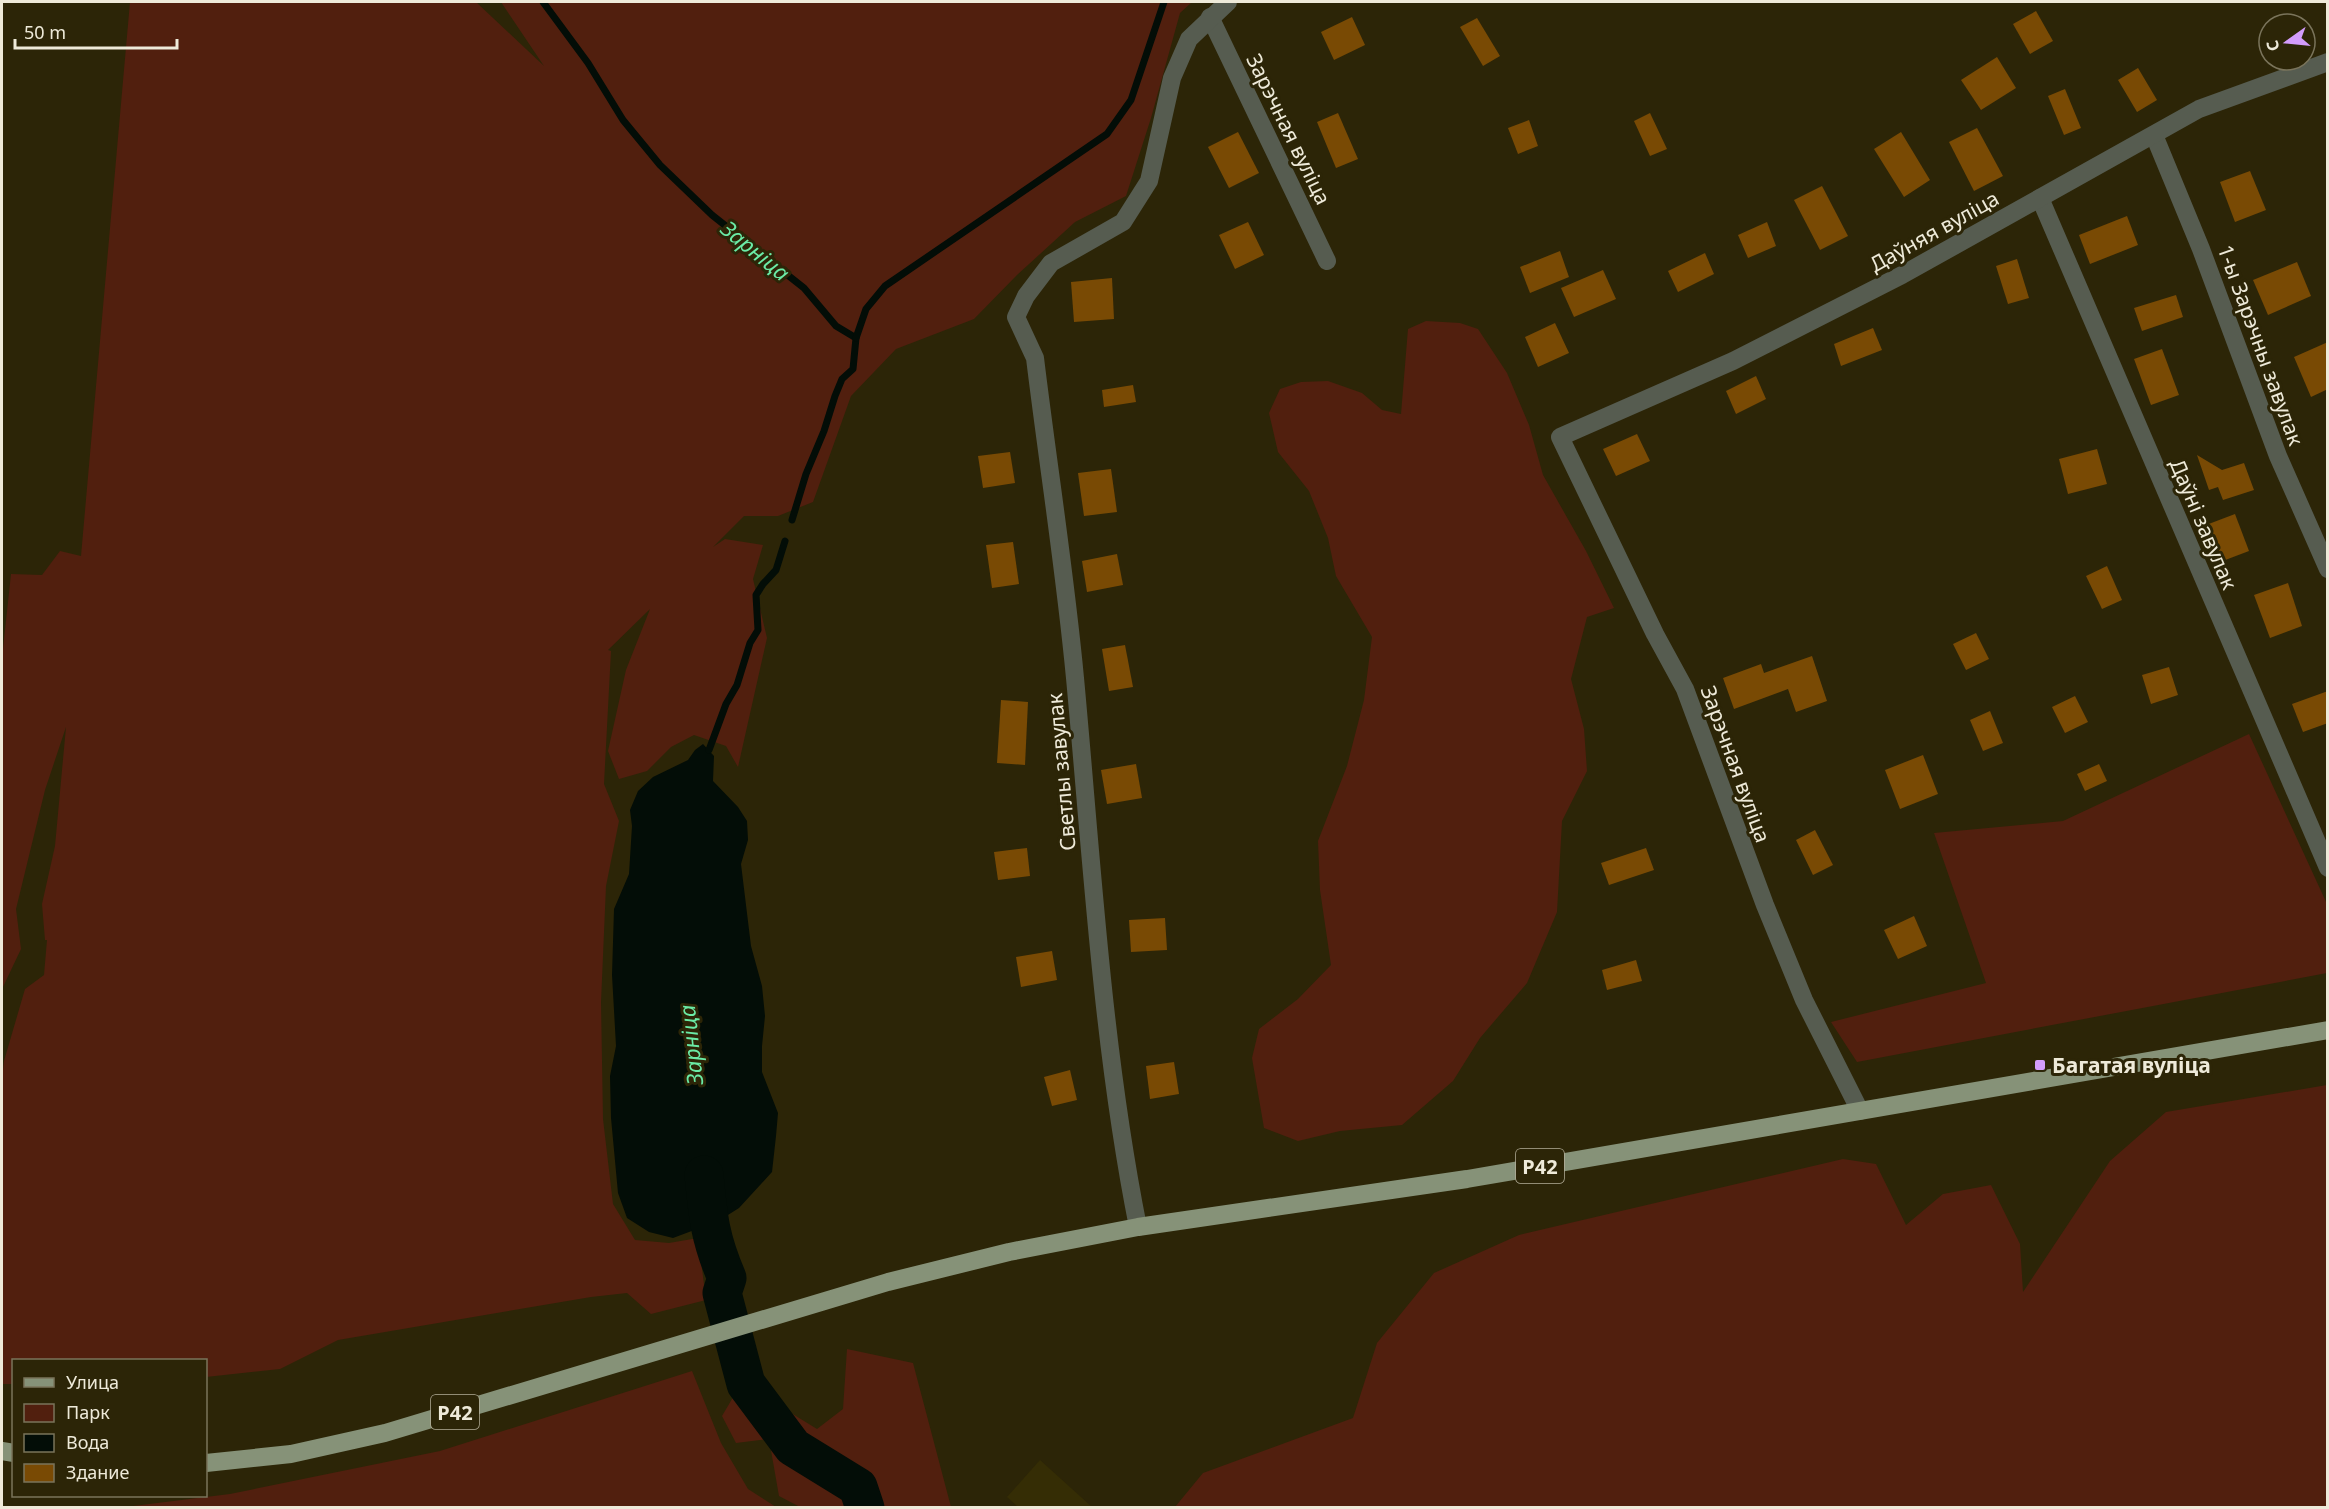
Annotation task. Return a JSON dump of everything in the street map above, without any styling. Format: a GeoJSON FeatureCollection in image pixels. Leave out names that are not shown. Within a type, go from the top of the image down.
{"type":"FeatureCollection","features":[{"type":"Feature","properties":{"kind":"main road","name":"Р42"},"geometry":{"type":"LineString","coordinates":[[207,1463],[291,1454],[385,1433],[888,1282],[1009,1252],[1138,1227],[1467,1179],[2328,1030]]}},
{"type":"Feature","properties":{"kind":"street"},"geometry":{"type":"LineString","coordinates":[[1210,17],[1228,2]]}},
{"type":"Feature","properties":{"kind":"street","name":"Зарэчная вуліца"},"geometry":{"type":"LineString","coordinates":[[1210,17],[1327,261]]}},
{"type":"Feature","properties":{"kind":"street","name":"Светлы завулак"},"geometry":{"type":"LineString","coordinates":[[1138,1227],[1128,1177],[1109,1048],[1074,674],[1035,358],[1016,316],[1026,296],[1051,263],[1123,222],[1149,181],[1172,78],[1190,39],[1210,17]]}},
{"type":"Feature","properties":{"kind":"street","name":"Даўняя вуліца"},"geometry":{"type":"LineString","coordinates":[[1560,437],[1733,360],[1902,275],[2199,109],[2328,62]]}},
{"type":"Feature","properties":{"kind":"street","name":"1-ы Зарэчны завулак"},"geometry":{"type":"LineString","coordinates":[[2154,135],[2205,260],[2278,456],[2328,569]]}},
{"type":"Feature","properties":{"kind":"street","name":"Даўні завулак"},"geometry":{"type":"LineString","coordinates":[[2040,198],[2328,868]]}},
{"type":"Feature","properties":{"kind":"street","name":"Зарэчная вуліца"},"geometry":{"type":"LineString","coordinates":[[1560,437],[1655,634],[1685,689],[1754,875],[1804,1000],[1860,1111]]}},
{"type":"Feature","properties":{"kind":"shaded area"},"geometry":{"type":"Polygon","coordinates":[[[1040,1460],[1092,1507],[1018,1507],[1007,1497],[1040,1460]]]}},
{"type":"Feature","properties":{"kind":"green space"},"geometry":{"type":"Polygon","coordinates":[[[130,2],[476,2],[544,66],[501,2],[1192,2],[1180,13],[1151,118],[1126,196],[1075,222],[1017,275],[974,319],[896,349],[851,396],[813,502],[778,516],[744,516],[713,547],[725,539],[763,545],[753,579],[767,638],[738,767],[726,746],[694,735],[671,747],[647,771],[619,779],[608,751],[626,670],[650,609],[608,650],[611,651],[604,784],[619,821],[606,886],[601,1002],[603,1119],[613,1204],[635,1240],[669,1243],[698,1238],[706,1300],[651,1314],[627,1293],[591,1297],[338,1340],[280,1369],[207,1377],[207,1359],[12,1359],[12,1384],[2,1384],[2,1078],[4,1061],[25,989],[44,975],[47,940],[45,940],[42,904],[55,846],[66,727],[45,790],[16,909],[21,949],[2,989],[2,658],[11,574],[42,575],[60,551],[81,556],[130,2]]]}},
{"type":"Feature","properties":{"kind":"green space"},"geometry":{"type":"Polygon","coordinates":[[[1426,321],[1460,323],[1478,329],[1507,373],[1529,425],[1543,475],[1586,551],[1614,608],[1587,617],[1571,679],[1584,729],[1587,771],[1562,821],[1557,912],[1527,983],[1480,1038],[1453,1081],[1402,1125],[1340,1131],[1298,1141],[1264,1128],[1252,1058],[1259,1029],[1298,999],[1331,965],[1320,890],[1318,841],[1347,766],[1364,700],[1372,637],[1336,576],[1328,538],[1309,491],[1278,452],[1269,413],[1280,389],[1301,382],[1328,381],[1362,393],[1382,410],[1401,414],[1408,329],[1426,321]]]}},
{"type":"Feature","properties":{"kind":"green space"},"geometry":{"type":"Polygon","coordinates":[[[2249,734],[2327,904],[2327,973],[1857,1062],[1831,1022],[1986,983],[1934,833],[2063,821],[2249,734]]]}},
{"type":"Feature","properties":{"kind":"green space"},"geometry":{"type":"Polygon","coordinates":[[[2327,1085],[2327,1507],[1175,1507],[1203,1473],[1353,1418],[1377,1343],[1434,1273],[1519,1235],[1843,1159],[1876,1164],[1906,1225],[1943,1194],[1991,1185],[2020,1244],[2023,1292],[2110,1161],[2166,1112],[2327,1085]]]}},
{"type":"Feature","properties":{"kind":"green space"},"geometry":{"type":"Polygon","coordinates":[[[847,1349],[913,1363],[951,1507],[800,1507],[779,1496],[769,1439],[736,1443],[722,1416],[735,1394],[765,1397],[817,1429],[843,1409],[847,1349]]]}},
{"type":"Feature","properties":{"kind":"green space"},"geometry":{"type":"Polygon","coordinates":[[[692,1371],[721,1443],[748,1489],[776,1507],[125,1507],[230,1494],[440,1451],[692,1371]]]}},
{"type":"Feature","properties":{"kind":"water"},"geometry":{"type":"Polygon","coordinates":[[[703,744],[714,756],[713,781],[738,807],[747,821],[748,840],[741,864],[751,946],[762,986],[765,1016],[762,1072],[778,1113],[772,1172],[739,1208],[709,1227],[673,1238],[649,1232],[627,1218],[618,1193],[611,1118],[610,1076],[616,1046],[612,975],[614,909],[629,874],[632,826],[630,810],[638,791],[653,777],[688,760],[703,744]]]}},
{"type":"Feature","properties":{"kind":"building"},"geometry":{"type":"Polygon","coordinates":[[[2036,11],[2053,41],[2030,54],[2013,24],[2036,11]]]}},
{"type":"Feature","properties":{"kind":"building"},"geometry":{"type":"Polygon","coordinates":[[[1352,17],[1365,45],[1334,60],[1321,32],[1352,17]]]}},
{"type":"Feature","properties":{"kind":"building"},"geometry":{"type":"Polygon","coordinates":[[[1477,18],[1500,56],[1483,66],[1460,27],[1477,18]]]}},
{"type":"Feature","properties":{"kind":"building"},"geometry":{"type":"Polygon","coordinates":[[[1997,57],[2016,88],[1981,110],[1961,80],[1997,57]]]}},
{"type":"Feature","properties":{"kind":"building"},"geometry":{"type":"Polygon","coordinates":[[[2138,68],[2157,100],[2137,112],[2118,80],[2138,68]]]}},
{"type":"Feature","properties":{"kind":"building"},"geometry":{"type":"Polygon","coordinates":[[[2065,89],[2081,128],[2064,135],[2048,96],[2065,89]]]}},
{"type":"Feature","properties":{"kind":"building"},"geometry":{"type":"Polygon","coordinates":[[[1338,113],[1358,159],[1336,168],[1317,122],[1338,113]]]}},
{"type":"Feature","properties":{"kind":"building"},"geometry":{"type":"Polygon","coordinates":[[[1650,113],[1667,149],[1650,156],[1634,121],[1650,113]]]}},
{"type":"Feature","properties":{"kind":"building"},"geometry":{"type":"Polygon","coordinates":[[[1529,120],[1538,146],[1518,154],[1508,128],[1529,120]]]}},
{"type":"Feature","properties":{"kind":"building"},"geometry":{"type":"Polygon","coordinates":[[[1977,128],[2003,176],[1974,191],[1949,142],[1977,128]]]}},
{"type":"Feature","properties":{"kind":"building"},"geometry":{"type":"Polygon","coordinates":[[[1238,132],[1259,173],[1229,188],[1208,147],[1238,132]]]}},
{"type":"Feature","properties":{"kind":"building"},"geometry":{"type":"Polygon","coordinates":[[[1901,132],[1930,180],[1904,197],[1874,149],[1901,132]]]}},
{"type":"Feature","properties":{"kind":"building"},"geometry":{"type":"Polygon","coordinates":[[[2250,171],[2266,210],[2235,222],[2220,182],[2250,171]]]}},
{"type":"Feature","properties":{"kind":"building"},"geometry":{"type":"Polygon","coordinates":[[[1822,186],[1848,236],[1820,250],[1794,200],[1822,186]]]}},
{"type":"Feature","properties":{"kind":"building"},"geometry":{"type":"Polygon","coordinates":[[[2127,216],[2138,245],[2090,264],[2079,235],[2127,216]]]}},
{"type":"Feature","properties":{"kind":"building"},"geometry":{"type":"Polygon","coordinates":[[[1248,222],[1264,255],[1235,269],[1219,235],[1248,222]]]}},
{"type":"Feature","properties":{"kind":"building"},"geometry":{"type":"Polygon","coordinates":[[[1767,222],[1776,246],[1748,258],[1738,235],[1767,222]]]}},
{"type":"Feature","properties":{"kind":"building"},"geometry":{"type":"Polygon","coordinates":[[[1560,251],[1569,277],[1530,293],[1520,267],[1560,251]]]}},
{"type":"Feature","properties":{"kind":"building"},"geometry":{"type":"Polygon","coordinates":[[[1705,253],[1714,274],[1678,292],[1668,271],[1705,253]]]}},
{"type":"Feature","properties":{"kind":"building"},"geometry":{"type":"Polygon","coordinates":[[[2017,259],[2029,298],[2008,304],[1996,266],[2017,259]]]}},
{"type":"Feature","properties":{"kind":"building"},"geometry":{"type":"Polygon","coordinates":[[[2297,262],[2311,296],[2268,315],[2253,280],[2297,262]]]}},
{"type":"Feature","properties":{"kind":"building"},"geometry":{"type":"Polygon","coordinates":[[[1603,270],[1616,299],[1574,317],[1561,288],[1603,270]]]}},
{"type":"Feature","properties":{"kind":"building"},"geometry":{"type":"Polygon","coordinates":[[[1112,278],[1114,319],[1074,322],[1071,282],[1112,278]]]}},
{"type":"Feature","properties":{"kind":"building"},"geometry":{"type":"Polygon","coordinates":[[[2176,295],[2183,317],[2142,331],[2134,308],[2176,295]]]}},
{"type":"Feature","properties":{"kind":"building"},"geometry":{"type":"Polygon","coordinates":[[[1555,323],[1569,353],[1538,367],[1525,337],[1555,323]]]}},
{"type":"Feature","properties":{"kind":"building"},"geometry":{"type":"Polygon","coordinates":[[[1873,328],[1882,350],[1841,366],[1834,344],[1873,328]]]}},
{"type":"Feature","properties":{"kind":"building"},"geometry":{"type":"Polygon","coordinates":[[[2328,342],[2328,389],[2311,397],[2294,357],[2328,342]]]}},
{"type":"Feature","properties":{"kind":"building"},"geometry":{"type":"Polygon","coordinates":[[[2162,349],[2179,395],[2151,405],[2134,359],[2162,349]]]}},
{"type":"Feature","properties":{"kind":"building"},"geometry":{"type":"Polygon","coordinates":[[[1756,376],[1766,399],[1736,414],[1726,391],[1756,376]]]}},
{"type":"Feature","properties":{"kind":"building"},"geometry":{"type":"Polygon","coordinates":[[[1133,385],[1136,402],[1104,407],[1102,390],[1133,385]]]}},
{"type":"Feature","properties":{"kind":"building"},"geometry":{"type":"Polygon","coordinates":[[[1637,434],[1650,461],[1616,476],[1603,449],[1637,434]]]}},
{"type":"Feature","properties":{"kind":"building"},"geometry":{"type":"Polygon","coordinates":[[[2097,449],[2107,484],[2068,494],[2059,459],[2097,449]]]}},
{"type":"Feature","properties":{"kind":"building"},"geometry":{"type":"Polygon","coordinates":[[[1010,452],[1015,483],[983,488],[978,456],[1010,452]]]}},
{"type":"Feature","properties":{"kind":"building"},"geometry":{"type":"Polygon","coordinates":[[[2197,455],[2222,470],[2244,463],[2254,490],[2223,500],[2218,487],[2209,490],[2197,455]]]}},
{"type":"Feature","properties":{"kind":"building"},"geometry":{"type":"Polygon","coordinates":[[[1111,469],[1117,512],[1084,516],[1078,473],[1111,469]]]}},
{"type":"Feature","properties":{"kind":"building"},"geometry":{"type":"Polygon","coordinates":[[[2235,514],[2249,551],[2220,562],[2206,525],[2235,514]]]}},
{"type":"Feature","properties":{"kind":"building"},"geometry":{"type":"Polygon","coordinates":[[[1013,542],[1019,584],[992,588],[986,545],[1013,542]]]}},
{"type":"Feature","properties":{"kind":"building"},"geometry":{"type":"Polygon","coordinates":[[[1117,554],[1123,585],[1087,592],[1082,561],[1117,554]]]}},
{"type":"Feature","properties":{"kind":"building"},"geometry":{"type":"Polygon","coordinates":[[[2107,566],[2122,600],[2102,609],[2086,576],[2107,566]]]}},
{"type":"Feature","properties":{"kind":"building"},"geometry":{"type":"Polygon","coordinates":[[[2288,583],[2302,626],[2270,638],[2254,595],[2288,583]]]}},
{"type":"Feature","properties":{"kind":"building"},"geometry":{"type":"Polygon","coordinates":[[[1976,633],[1989,659],[1966,670],[1953,644],[1976,633]]]}},
{"type":"Feature","properties":{"kind":"building"},"geometry":{"type":"Polygon","coordinates":[[[1125,645],[1133,687],[1109,691],[1102,649],[1125,645]]]}},
{"type":"Feature","properties":{"kind":"building"},"geometry":{"type":"Polygon","coordinates":[[[1812,656],[1827,701],[1796,712],[1788,689],[1734,709],[1723,678],[1761,664],[1764,673],[1812,656]]]}},
{"type":"Feature","properties":{"kind":"building"},"geometry":{"type":"Polygon","coordinates":[[[2169,667],[2178,695],[2151,704],[2142,675],[2169,667]]]}},
{"type":"Feature","properties":{"kind":"building"},"geometry":{"type":"Polygon","coordinates":[[[2328,691],[2328,723],[2303,732],[2292,704],[2328,691]]]}},
{"type":"Feature","properties":{"kind":"building"},"geometry":{"type":"Polygon","coordinates":[[[2075,696],[2088,722],[2065,733],[2052,707],[2075,696]]]}},
{"type":"Feature","properties":{"kind":"building"},"geometry":{"type":"Polygon","coordinates":[[[1001,700],[1028,702],[1025,765],[997,763],[1001,700]]]}},
{"type":"Feature","properties":{"kind":"building"},"geometry":{"type":"Polygon","coordinates":[[[1990,711],[2003,743],[1983,751],[1970,720],[1990,711]]]}},
{"type":"Feature","properties":{"kind":"building"},"geometry":{"type":"Polygon","coordinates":[[[1923,755],[1938,794],[1900,809],[1885,770],[1923,755]]]}},
{"type":"Feature","properties":{"kind":"building"},"geometry":{"type":"Polygon","coordinates":[[[1136,764],[1142,798],[1107,804],[1101,770],[1136,764]]]}},
{"type":"Feature","properties":{"kind":"building"},"geometry":{"type":"Polygon","coordinates":[[[2099,764],[2107,781],[2085,791],[2077,774],[2099,764]]]}},
{"type":"Feature","properties":{"kind":"building"},"geometry":{"type":"Polygon","coordinates":[[[1815,830],[1833,865],[1813,875],[1796,840],[1815,830]]]}},
{"type":"Feature","properties":{"kind":"building"},"geometry":{"type":"Polygon","coordinates":[[[1027,848],[1030,876],[998,880],[994,852],[1027,848]]]}},
{"type":"Feature","properties":{"kind":"building"},"geometry":{"type":"Polygon","coordinates":[[[1646,848],[1654,870],[1609,885],[1601,863],[1646,848]]]}},
{"type":"Feature","properties":{"kind":"building"},"geometry":{"type":"Polygon","coordinates":[[[1914,916],[1927,946],[1898,959],[1884,930],[1914,916]]]}},
{"type":"Feature","properties":{"kind":"building"},"geometry":{"type":"Polygon","coordinates":[[[1165,918],[1167,950],[1131,952],[1129,920],[1165,918]]]}},
{"type":"Feature","properties":{"kind":"building"},"geometry":{"type":"Polygon","coordinates":[[[1052,951],[1057,980],[1021,987],[1016,957],[1052,951]]]}},
{"type":"Feature","properties":{"kind":"building"},"geometry":{"type":"Polygon","coordinates":[[[1636,960],[1642,981],[1607,990],[1602,970],[1636,960]]]}},
{"type":"Feature","properties":{"kind":"building"},"geometry":{"type":"Polygon","coordinates":[[[1174,1062],[1179,1094],[1150,1099],[1146,1066],[1174,1062]]]}},
{"type":"Feature","properties":{"kind":"building"},"geometry":{"type":"Polygon","coordinates":[[[1070,1070],[1077,1100],[1052,1106],[1044,1077],[1070,1070]]]}},
{"type":"Feature","properties":{"kind":"waterway","name":"Зарніца"},"geometry":{"type":"LineString","coordinates":[[543,2],[588,63],[623,120],[660,165],[712,215],[804,288],[836,326],[856,338],[853,369],[842,379],[835,396],[824,431],[806,474],[792,520]]}},
{"type":"Feature","properties":{"kind":"waterway"},"geometry":{"type":"LineString","coordinates":[[856,338],[866,309],[885,286],[1107,134],[1131,100],[1164,2]]}},
{"type":"Feature","properties":{"kind":"waterway","name":"Зарніца"},"geometry":{"type":"LineString","coordinates":[[709,750],[726,704],[737,685],[750,643],[758,630],[756,595],[776,570],[785,541]]}},
{"type":"Feature","properties":{"kind":"waterway","name":"Зарніца"},"geometry":{"type":"LineString","coordinates":[[704,1175],[711,1228],[727,1278],[722,1293],[746,1384],[793,1447],[858,1487],[865,1508]]}},
{"type":"Feature","properties":{"kind":"place","name":"Багатая вуліца"},"geometry":{"type":"Point","coordinates":[2040,1065]}}]}
